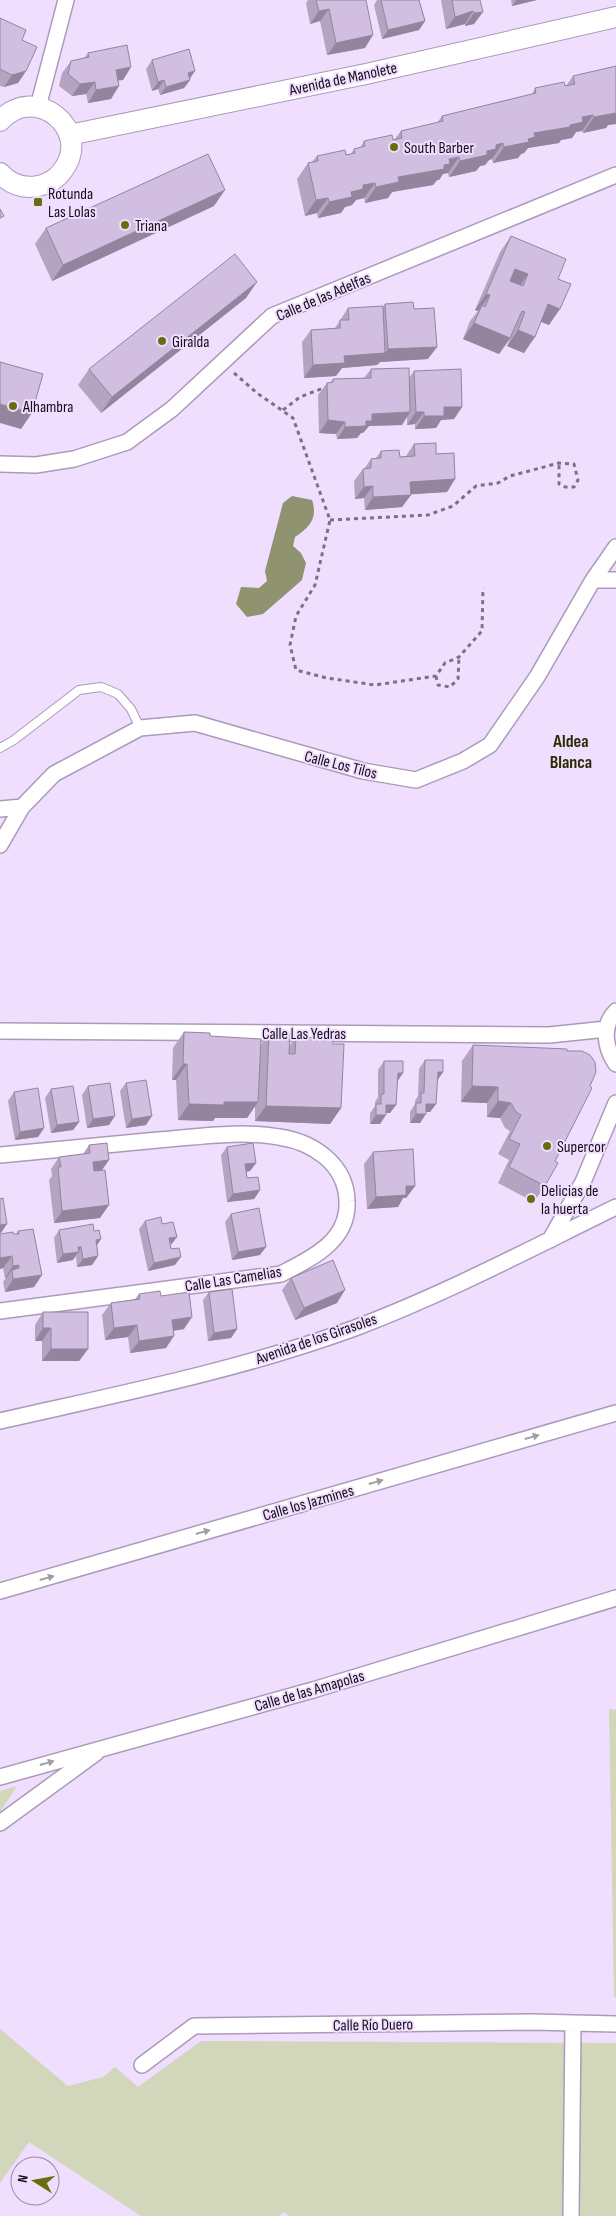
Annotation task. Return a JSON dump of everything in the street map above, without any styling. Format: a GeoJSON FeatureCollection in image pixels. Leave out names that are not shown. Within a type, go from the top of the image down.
{"type":"FeatureCollection","features":[{"type":"Feature","properties":{"kind":"street"},"geometry":{"type":"LineString","coordinates":[[38,107],[66,0]]}},
{"type":"Feature","properties":{"kind":"street","name":"Avenida de Manolete"},"geometry":{"type":"LineString","coordinates":[[70,135],[366,74],[616,17]]}},
{"type":"Feature","properties":{"kind":"street"},"geometry":{"type":"LineString","coordinates":[[0,121],[16,109],[38,107],[58,117],[70,135],[71,146],[67,166],[52,181],[43,185],[22,187],[0,173]]}},
{"type":"Feature","properties":{"kind":"street","name":"Calle de las Adelfas"},"geometry":{"type":"LineString","coordinates":[[0,464],[36,465],[74,459],[127,442],[172,409],[272,316],[614,177]]}},
{"type":"Feature","properties":{"kind":"street","name":"Calle Los Tilos"},"geometry":{"type":"LineString","coordinates":[[0,845],[22,807],[54,774],[140,728],[195,723],[362,772],[416,780],[463,761],[490,745],[537,677],[593,580],[616,547]]}},
{"type":"Feature","properties":{"kind":"street"},"geometry":{"type":"LineString","coordinates":[[593,580],[616,580]]}},
{"type":"Feature","properties":{"kind":"street"},"geometry":{"type":"LineString","coordinates":[[0,809],[22,807]]}},
{"type":"Feature","properties":{"kind":"street"},"geometry":{"type":"LineString","coordinates":[[616,1011],[607,1029],[606,1042],[610,1055],[616,1064]]}},
{"type":"Feature","properties":{"kind":"street","name":"Calle Las Yedras"},"geometry":{"type":"LineString","coordinates":[[0,1031],[549,1035],[607,1029]]}},
{"type":"Feature","properties":{"kind":"street"},"geometry":{"type":"LineString","coordinates":[[550,1240],[583,1182],[616,1103]]}},
{"type":"Feature","properties":{"kind":"street","name":"Calle Las Camelias"},"geometry":{"type":"LineString","coordinates":[[0,1155],[227,1134],[280,1137],[305,1144],[323,1154],[332,1162],[341,1174],[347,1191],[348,1209],[342,1225],[331,1244],[314,1257],[281,1274],[0,1311]]}},
{"type":"Feature","properties":{"kind":"street","name":"Avenida de los Girasoles"},"geometry":{"type":"LineString","coordinates":[[0,1421],[208,1374],[354,1328],[446,1289],[616,1207]]}},
{"type":"Feature","properties":{"kind":"street","name":"Calle los Jazmines"},"geometry":{"type":"LineString","coordinates":[[0,1591],[616,1413]]}},
{"type":"Feature","properties":{"kind":"street","name":"Calle de las Amapolas"},"geometry":{"type":"LineString","coordinates":[[0,1776],[313,1690],[616,1598]]}},
{"type":"Feature","properties":{"kind":"street"},"geometry":{"type":"LineString","coordinates":[[0,1823],[105,1747]]}},
{"type":"Feature","properties":{"kind":"street"},"geometry":{"type":"LineString","coordinates":[[571,2216],[573,2023]]}},
{"type":"Feature","properties":{"kind":"street","name":"Calle Río Duero"},"geometry":{"type":"LineString","coordinates":[[142,2065],[194,2026],[616,2024]]}},
{"type":"Feature","properties":{"kind":"lane"},"geometry":{"type":"LineString","coordinates":[[0,748],[14,740],[79,690],[102,687],[118,694],[131,709],[140,728]]}},
{"type":"Feature","properties":{"kind":"path"},"geometry":{"type":"LineString","coordinates":[[222,363],[257,393],[293,418],[330,520],[315,584],[296,616],[290,646],[296,670],[327,678],[374,685],[436,676],[445,663],[459,657],[482,631],[483,588]]}},
{"type":"Feature","properties":{"kind":"path"},"geometry":{"type":"LineString","coordinates":[[283,410],[300,397],[334,385]]}},
{"type":"Feature","properties":{"kind":"path"},"geometry":{"type":"LineString","coordinates":[[330,520],[428,516],[452,506],[476,486],[498,483],[510,476],[559,463],[574,464],[578,480],[574,487],[565,487],[559,484],[559,463]]}},
{"type":"Feature","properties":{"kind":"path"},"geometry":{"type":"LineString","coordinates":[[436,676],[438,685],[450,687],[458,678],[459,657]]}},
{"type":"Feature","properties":{"kind":"shaded area"},"geometry":{"type":"Polygon","coordinates":[[[292,496],[312,500],[314,506],[313,517],[309,526],[295,537],[293,546],[301,553],[306,563],[302,580],[263,614],[247,617],[236,604],[241,587],[259,588],[267,581],[265,571],[283,503],[292,496]]]}},
{"type":"Feature","properties":{"kind":"shaded area"},"geometry":{"type":"Polygon","coordinates":[[[609,1709],[616,1710],[616,1997],[614,1997],[609,1709]]]}},
{"type":"Feature","properties":{"kind":"shaded area"},"geometry":{"type":"Polygon","coordinates":[[[17,1786],[0,1812],[0,1791],[17,1786]]]}},
{"type":"Feature","properties":{"kind":"shaded area"},"geometry":{"type":"Polygon","coordinates":[[[0,2029],[68,2086],[103,2077],[115,2067],[138,2087],[201,2041],[616,2043],[616,2216],[288,2216],[285,2212],[278,2216],[141,2216],[60,2162],[60,2156],[50,2156],[29,2142],[19,2156],[10,2156],[10,2169],[0,2183],[0,2029]]]}},
{"type":"Feature","properties":{"kind":"building"},"geometry":{"type":"Polygon","coordinates":[[[316,0],[366,0],[373,35],[336,43],[329,9],[319,11],[316,0]]]}},
{"type":"Feature","properties":{"kind":"building"},"geometry":{"type":"Polygon","coordinates":[[[381,0],[419,0],[425,21],[388,30],[381,0]]]}},
{"type":"Feature","properties":{"kind":"building"},"geometry":{"type":"Polygon","coordinates":[[[452,0],[480,0],[483,12],[474,13],[473,11],[455,17],[452,0]]]}},
{"type":"Feature","properties":{"kind":"building"},"geometry":{"type":"Polygon","coordinates":[[[0,18],[26,30],[22,40],[37,47],[26,71],[12,75],[0,69],[0,18]]]}},
{"type":"Feature","properties":{"kind":"building"},"geometry":{"type":"Polygon","coordinates":[[[127,45],[131,67],[116,70],[119,86],[96,90],[95,82],[80,84],[68,74],[71,61],[89,57],[88,53],[127,45]]]}},
{"type":"Feature","properties":{"kind":"building"},"geometry":{"type":"Polygon","coordinates":[[[189,49],[195,71],[188,73],[190,80],[166,87],[164,80],[158,82],[152,60],[189,49]]]}},
{"type":"Feature","properties":{"kind":"building"},"geometry":{"type":"Polygon","coordinates":[[[616,66],[616,113],[582,117],[583,122],[570,125],[570,127],[534,133],[535,137],[528,139],[529,142],[504,147],[503,143],[496,145],[496,149],[487,151],[487,155],[460,161],[459,157],[449,159],[450,164],[444,165],[444,169],[398,177],[399,182],[376,187],[375,183],[363,185],[363,189],[351,192],[352,197],[329,202],[328,198],[316,200],[308,163],[318,161],[317,156],[345,150],[346,155],[355,153],[354,149],[365,146],[364,141],[392,135],[393,140],[402,138],[401,131],[443,121],[442,116],[536,93],[535,88],[564,82],[565,86],[575,84],[573,76],[616,66]]]}},
{"type":"Feature","properties":{"kind":"building","name":"Triana"},"geometry":{"type":"Polygon","coordinates":[[[208,154],[225,190],[63,265],[46,228],[208,154]]]}},
{"type":"Feature","properties":{"kind":"building"},"geometry":{"type":"Polygon","coordinates":[[[0,209],[4,216],[0,218],[0,209]]]}},
{"type":"Feature","properties":{"kind":"building"},"geometry":{"type":"Polygon","coordinates":[[[511,236],[566,259],[558,279],[571,284],[560,309],[548,304],[535,337],[518,330],[525,312],[522,311],[510,338],[474,323],[482,305],[485,307],[490,295],[486,294],[511,236]],[[515,269],[510,281],[523,286],[528,274],[515,269]]]}},
{"type":"Feature","properties":{"kind":"building","name":"Giralda"},"geometry":{"type":"Polygon","coordinates":[[[235,254],[257,282],[112,397],[89,369],[235,254]]]}},
{"type":"Feature","properties":{"kind":"building"},"geometry":{"type":"Polygon","coordinates":[[[413,302],[414,309],[434,308],[437,347],[388,349],[385,304],[413,302]]]}},
{"type":"Feature","properties":{"kind":"building"},"geometry":{"type":"Polygon","coordinates":[[[383,306],[385,353],[344,356],[345,363],[313,365],[311,330],[340,328],[340,320],[349,320],[348,308],[383,306]]]}},
{"type":"Feature","properties":{"kind":"building"},"geometry":{"type":"Polygon","coordinates":[[[0,362],[43,374],[32,413],[0,404],[0,362]]]}},
{"type":"Feature","properties":{"kind":"building"},"geometry":{"type":"Polygon","coordinates":[[[409,368],[410,412],[372,414],[372,421],[366,421],[366,426],[345,427],[345,422],[328,420],[327,383],[333,382],[333,379],[371,378],[371,369],[409,368]]]}},
{"type":"Feature","properties":{"kind":"building"},"geometry":{"type":"Polygon","coordinates":[[[461,369],[462,407],[444,407],[444,416],[424,416],[424,412],[416,412],[414,371],[461,369]]]}},
{"type":"Feature","properties":{"kind":"building"},"geometry":{"type":"Polygon","coordinates":[[[436,443],[436,454],[454,453],[455,479],[410,482],[411,495],[373,497],[373,486],[364,487],[363,469],[371,468],[371,459],[381,458],[381,451],[399,450],[400,457],[415,456],[414,444],[436,443]]]}},
{"type":"Feature","properties":{"kind":"building"},"geometry":{"type":"Polygon","coordinates":[[[184,1032],[210,1033],[210,1036],[261,1039],[258,1102],[224,1102],[224,1105],[189,1104],[187,1064],[183,1064],[184,1032]]]}},
{"type":"Feature","properties":{"kind":"building"},"geometry":{"type":"Polygon","coordinates":[[[269,1033],[290,1034],[289,1054],[295,1054],[296,1037],[333,1038],[333,1044],[344,1044],[341,1108],[266,1106],[269,1033]]]}},
{"type":"Feature","properties":{"kind":"building"},"geometry":{"type":"Polygon","coordinates":[[[473,1045],[582,1051],[590,1055],[595,1062],[596,1072],[590,1086],[592,1088],[555,1161],[558,1163],[545,1186],[509,1167],[520,1144],[509,1139],[521,1115],[516,1112],[511,1103],[498,1101],[498,1087],[472,1086],[473,1045]]]}},
{"type":"Feature","properties":{"kind":"building"},"geometry":{"type":"Polygon","coordinates":[[[425,1060],[443,1060],[443,1072],[438,1072],[436,1104],[426,1104],[426,1114],[416,1114],[416,1103],[421,1103],[421,1093],[424,1093],[425,1060]]]}},
{"type":"Feature","properties":{"kind":"building"},"geometry":{"type":"Polygon","coordinates":[[[384,1061],[403,1061],[403,1073],[398,1073],[396,1105],[386,1105],[386,1115],[376,1115],[376,1104],[381,1104],[381,1094],[384,1094],[384,1061]]]}},
{"type":"Feature","properties":{"kind":"building"},"geometry":{"type":"Polygon","coordinates":[[[146,1080],[152,1116],[132,1119],[126,1083],[146,1080]]]}},
{"type":"Feature","properties":{"kind":"building"},"geometry":{"type":"Polygon","coordinates":[[[110,1083],[115,1116],[93,1119],[88,1086],[110,1083]]]}},
{"type":"Feature","properties":{"kind":"building"},"geometry":{"type":"Polygon","coordinates":[[[73,1086],[79,1122],[57,1125],[51,1089],[73,1086]]]}},
{"type":"Feature","properties":{"kind":"building"},"geometry":{"type":"Polygon","coordinates":[[[38,1088],[44,1128],[20,1132],[14,1092],[38,1088]]]}},
{"type":"Feature","properties":{"kind":"building"},"geometry":{"type":"Polygon","coordinates":[[[107,1143],[109,1160],[93,1162],[94,1171],[105,1170],[109,1205],[62,1211],[58,1167],[61,1167],[59,1157],[90,1153],[89,1145],[107,1143]]]}},
{"type":"Feature","properties":{"kind":"building"},"geometry":{"type":"Polygon","coordinates":[[[253,1143],[256,1163],[245,1164],[247,1178],[258,1177],[260,1190],[233,1194],[227,1147],[253,1143]]]}},
{"type":"Feature","properties":{"kind":"building"},"geometry":{"type":"Polygon","coordinates":[[[413,1149],[415,1186],[406,1186],[406,1195],[376,1197],[373,1152],[413,1149]]]}},
{"type":"Feature","properties":{"kind":"building"},"geometry":{"type":"Polygon","coordinates":[[[3,1198],[7,1224],[0,1225],[0,1199],[3,1198]]]}},
{"type":"Feature","properties":{"kind":"building"},"geometry":{"type":"Polygon","coordinates":[[[259,1208],[266,1247],[238,1252],[231,1214],[259,1208]]]}},
{"type":"Feature","properties":{"kind":"building"},"geometry":{"type":"Polygon","coordinates":[[[161,1217],[162,1224],[173,1222],[177,1237],[169,1238],[171,1249],[179,1248],[181,1257],[154,1263],[145,1221],[161,1217]]]}},
{"type":"Feature","properties":{"kind":"building"},"geometry":{"type":"Polygon","coordinates":[[[93,1224],[94,1231],[99,1230],[101,1239],[96,1240],[98,1256],[83,1259],[81,1247],[78,1247],[79,1252],[63,1254],[59,1230],[93,1224]]]}},
{"type":"Feature","properties":{"kind":"building"},"geometry":{"type":"Polygon","coordinates":[[[33,1229],[42,1275],[13,1279],[12,1270],[19,1268],[19,1265],[13,1266],[12,1256],[0,1258],[0,1234],[13,1232],[13,1234],[19,1234],[18,1231],[33,1229]]]}},
{"type":"Feature","properties":{"kind":"building"},"geometry":{"type":"Polygon","coordinates":[[[333,1260],[345,1290],[304,1308],[291,1278],[333,1260]]]}},
{"type":"Feature","properties":{"kind":"building"},"geometry":{"type":"Polygon","coordinates":[[[232,1289],[237,1329],[214,1333],[209,1292],[232,1289]]]}},
{"type":"Feature","properties":{"kind":"building"},"geometry":{"type":"Polygon","coordinates":[[[160,1291],[161,1296],[189,1292],[192,1317],[172,1320],[174,1336],[139,1341],[137,1325],[114,1328],[111,1303],[140,1299],[139,1294],[160,1291]]]}},
{"type":"Feature","properties":{"kind":"building"},"geometry":{"type":"Polygon","coordinates":[[[43,1312],[88,1312],[88,1349],[51,1349],[51,1328],[43,1328],[43,1312]]]}},
{"type":"Feature","properties":{"kind":"place","name":"South Barber"},"geometry":{"type":"Point","coordinates":[394,147]}},
{"type":"Feature","properties":{"kind":"place","name":"Rotunda Las Lolas"},"geometry":{"type":"Point","coordinates":[38,202]}},
{"type":"Feature","properties":{"kind":"place","name":"Triana"},"geometry":{"type":"Point","coordinates":[125,225]}},
{"type":"Feature","properties":{"kind":"place","name":"Giralda"},"geometry":{"type":"Point","coordinates":[162,341]}},
{"type":"Feature","properties":{"kind":"place","name":"Alhambra"},"geometry":{"type":"Point","coordinates":[13,406]}},
{"type":"Feature","properties":{"kind":"place","name":"Supercor"},"geometry":{"type":"Point","coordinates":[547,1146]}},
{"type":"Feature","properties":{"kind":"place","name":"Delicias de la huerta"},"geometry":{"type":"Point","coordinates":[531,1199]}},
{"type":"Feature","properties":{"kind":"district","name":"Aldea Blanca"},"geometry":{"type":"Point","coordinates":[571,751]}}]}
